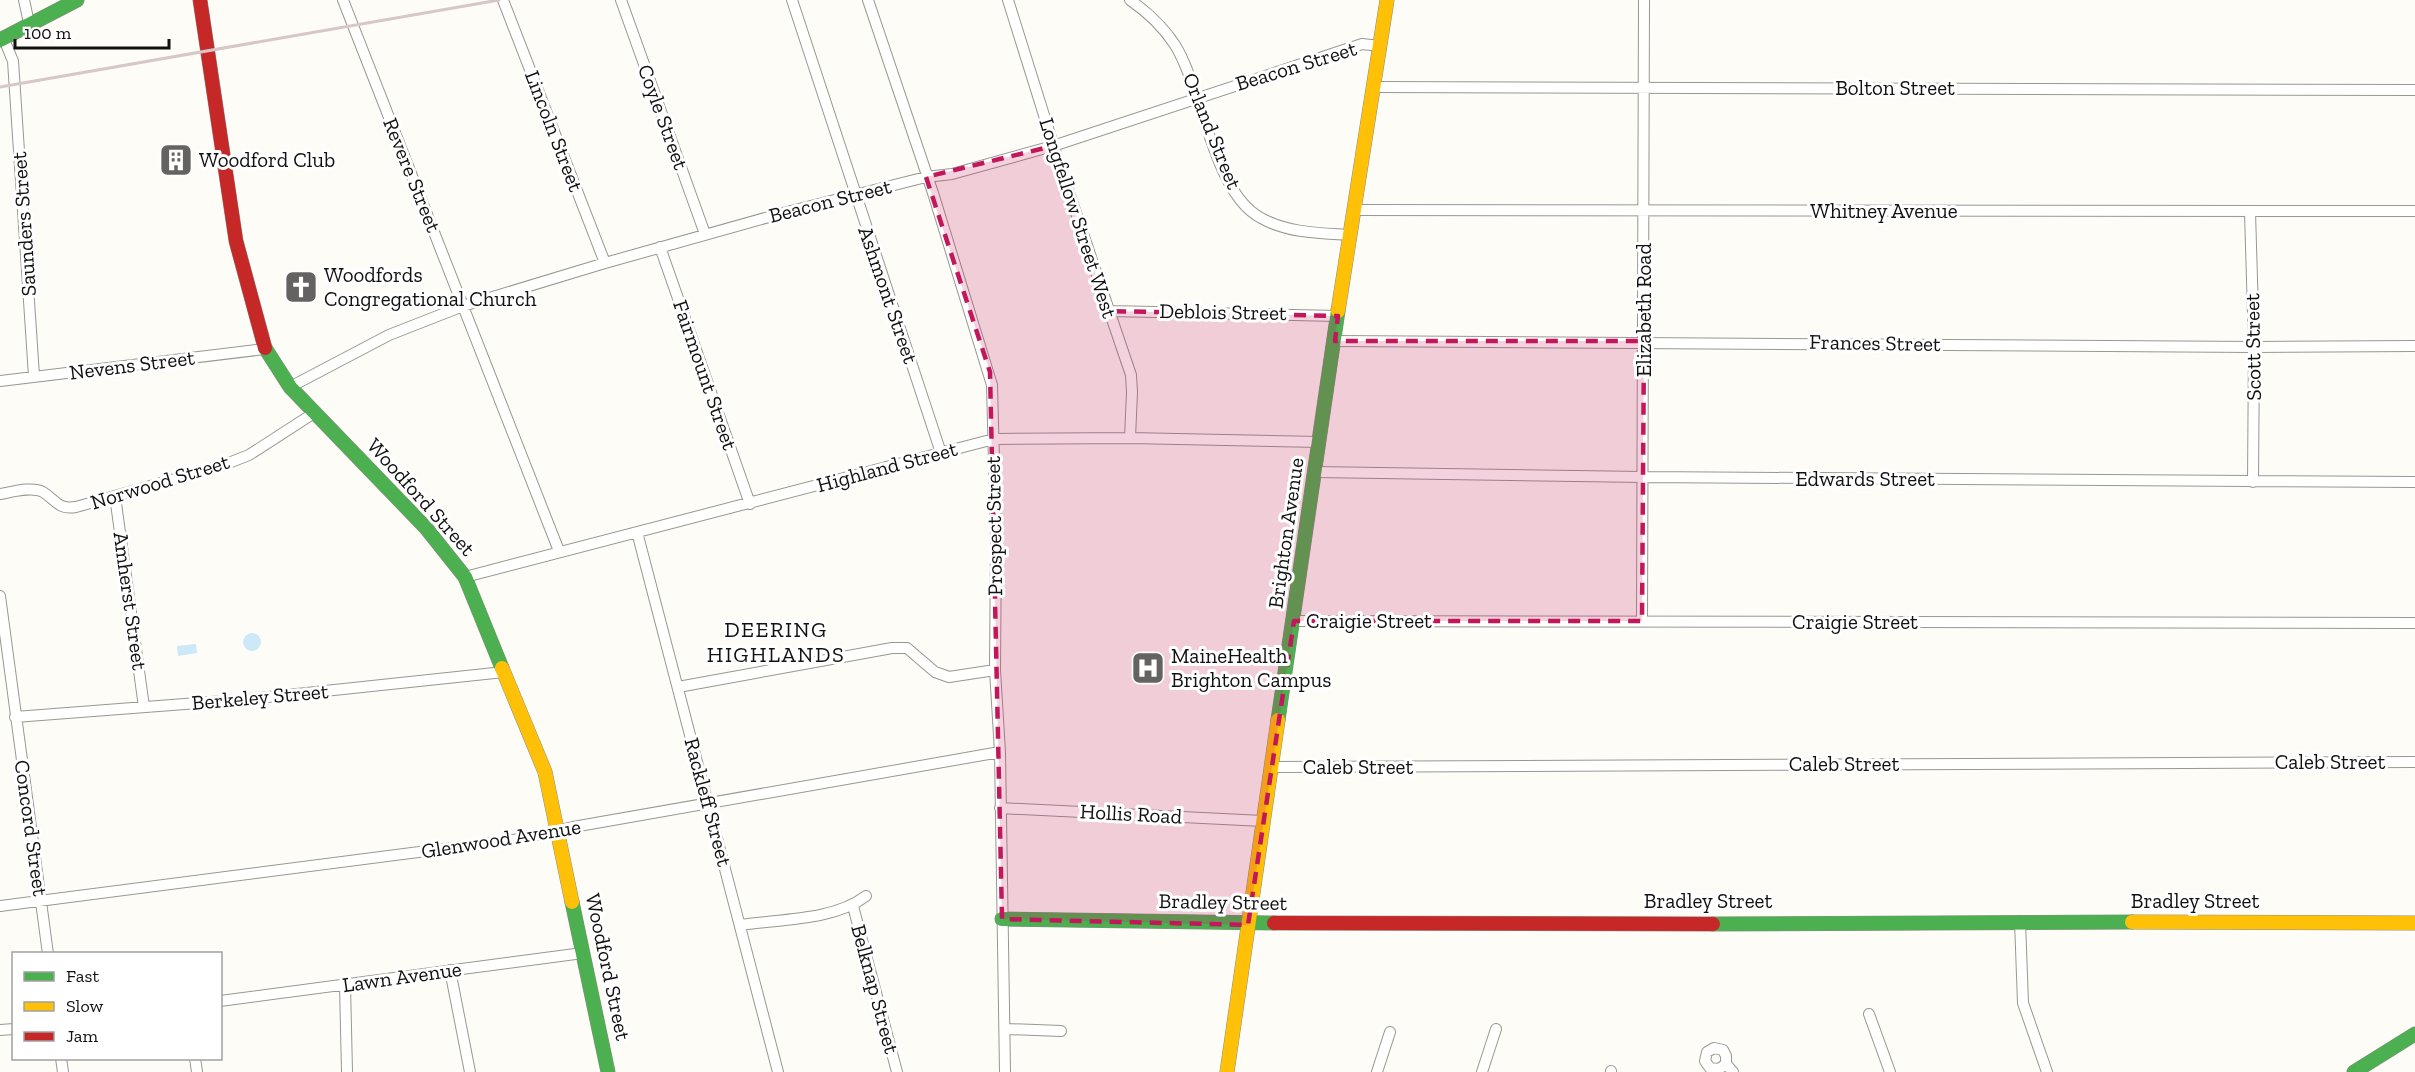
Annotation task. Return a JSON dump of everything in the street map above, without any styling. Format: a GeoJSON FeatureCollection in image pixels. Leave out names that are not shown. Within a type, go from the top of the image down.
{"type":"FeatureCollection","features":[{"type":"Feature","properties":{"kind":"main road"},"geometry":{"type":"LineString","coordinates":[[1,38],[77,0]]}},
{"type":"Feature","properties":{"kind":"main road","name":"Woodford Street"},"geometry":{"type":"LineString","coordinates":[[200,0],[236,241],[255,320],[265,349],[290,387],[426,528],[465,577],[545,772],[608,1072]]}},
{"type":"Feature","properties":{"kind":"main road","name":"Brighton Avenue"},"geometry":{"type":"LineString","coordinates":[[1227,1072],[1349,235],[1387,0]]}},
{"type":"Feature","properties":{"kind":"main road","name":"Bradley Street"},"geometry":{"type":"LineString","coordinates":[[1002,919],[1248,925],[2020,921],[2415,923]]}},
{"type":"Feature","properties":{"kind":"main road"},"geometry":{"type":"LineString","coordinates":[[2354,1072],[2415,1034]]}},
{"type":"Feature","properties":{"kind":"street"},"geometry":{"type":"LineString","coordinates":[[24,0],[29,23]]}},
{"type":"Feature","properties":{"kind":"street","name":"Revere Street"},"geometry":{"type":"LineString","coordinates":[[343,0],[559,551]]}},
{"type":"Feature","properties":{"kind":"street","name":"Lincoln Street"},"geometry":{"type":"LineString","coordinates":[[503,0],[604,263]]}},
{"type":"Feature","properties":{"kind":"street","name":"Coyle Street"},"geometry":{"type":"LineString","coordinates":[[621,0],[705,234]]}},
{"type":"Feature","properties":{"kind":"street","name":"Ashmont Street"},"geometry":{"type":"LineString","coordinates":[[792,0],[854,195],[941,453]]}},
{"type":"Feature","properties":{"kind":"street","name":"Prospect Street"},"geometry":{"type":"LineString","coordinates":[[868,0],[990,372],[994,439],[995,670],[1000,752],[1005,1072]]}},
{"type":"Feature","properties":{"kind":"street","name":"Longfellow Street West"},"geometry":{"type":"LineString","coordinates":[[1008,0],[1053,146],[1131,375],[1130,438]]}},
{"type":"Feature","properties":{"kind":"street","name":"Orland Street"},"geometry":{"type":"LineString","coordinates":[[1130,0],[1163,30],[1175,45],[1225,173],[1244,204],[1258,217],[1277,226],[1299,231],[1349,235]]}},
{"type":"Feature","properties":{"kind":"street","name":"Elizabeth Road"},"geometry":{"type":"LineString","coordinates":[[1642,621],[1644,0]]}},
{"type":"Feature","properties":{"kind":"street","name":"Saunders Street"},"geometry":{"type":"LineString","coordinates":[[1,38],[13,61],[34,376]]}},
{"type":"Feature","properties":{"kind":"street","name":"Beacon Street"},"geometry":{"type":"LineString","coordinates":[[290,387],[389,335],[464,306],[705,234],[926,177],[952,174],[1053,146],[1362,44],[1380,45]]}},
{"type":"Feature","properties":{"kind":"street","name":"Bolton Street"},"geometry":{"type":"LineString","coordinates":[[1374,87],[2415,90]]}},
{"type":"Feature","properties":{"kind":"street","name":"Whitney Avenue"},"geometry":{"type":"LineString","coordinates":[[1354,210],[2415,211]]}},
{"type":"Feature","properties":{"kind":"street","name":"Scott Street"},"geometry":{"type":"LineString","coordinates":[[2250,212],[2254,347],[2253,482]]}},
{"type":"Feature","properties":{"kind":"street","name":"Fairmount Street"},"geometry":{"type":"LineString","coordinates":[[660,247],[750,504]]}},
{"type":"Feature","properties":{"kind":"street","name":"Deblois Street"},"geometry":{"type":"LineString","coordinates":[[1108,311],[1338,316]]}},
{"type":"Feature","properties":{"kind":"street","name":"Frances Street"},"geometry":{"type":"LineString","coordinates":[[1335,341],[2415,346]]}},
{"type":"Feature","properties":{"kind":"street","name":"Nevens Street"},"geometry":{"type":"LineString","coordinates":[[0,381],[265,349]]}},
{"type":"Feature","properties":{"kind":"street","name":"Norwood Street"},"geometry":{"type":"LineString","coordinates":[[0,494],[33,489],[43,492],[56,504],[66,509],[221,466],[249,455],[314,413]]}},
{"type":"Feature","properties":{"kind":"street","name":"Highland Street"},"geometry":{"type":"LineString","coordinates":[[465,577],[994,439],[1130,438],[1320,442]]}},
{"type":"Feature","properties":{"kind":"street","name":"Edwards Street"},"geometry":{"type":"LineString","coordinates":[[1315,472],[1643,477],[2415,482]]}},
{"type":"Feature","properties":{"kind":"street","name":"Amherst Street"},"geometry":{"type":"LineString","coordinates":[[115,496],[144,707]]}},
{"type":"Feature","properties":{"kind":"street","name":"Rackleff Street"},"geometry":{"type":"LineString","coordinates":[[637,532],[778,1072]]}},
{"type":"Feature","properties":{"kind":"street","name":"Concord Street"},"geometry":{"type":"LineString","coordinates":[[0,596],[48,952]]}},
{"type":"Feature","properties":{"kind":"street","name":"Craigie Street"},"geometry":{"type":"LineString","coordinates":[[1294,621],[2415,623]]}},
{"type":"Feature","properties":{"kind":"street"},"geometry":{"type":"LineString","coordinates":[[678,687],[892,648],[907,648],[935,672],[949,676],[995,670]]}},
{"type":"Feature","properties":{"kind":"street","name":"Berkeley Street"},"geometry":{"type":"LineString","coordinates":[[15,717],[301,694],[504,672]]}},
{"type":"Feature","properties":{"kind":"street","name":"Glenwood Avenue"},"geometry":{"type":"LineString","coordinates":[[0,906],[520,839],[1000,752]]}},
{"type":"Feature","properties":{"kind":"street","name":"Caleb Street"},"geometry":{"type":"LineString","coordinates":[[1272,767],[2415,762]]}},
{"type":"Feature","properties":{"kind":"street","name":"Hollis Road"},"geometry":{"type":"LineString","coordinates":[[1000,808],[1263,821]]}},
{"type":"Feature","properties":{"kind":"street"},"geometry":{"type":"LineString","coordinates":[[740,925],[830,912],[853,906],[866,896]]}},
{"type":"Feature","properties":{"kind":"street","name":"Belknap Street"},"geometry":{"type":"LineString","coordinates":[[853,906],[897,1072]]}},
{"type":"Feature","properties":{"kind":"street"},"geometry":{"type":"LineString","coordinates":[[2020,921],[2023,1003],[2047,1072]]}},
{"type":"Feature","properties":{"kind":"street","name":"Lawn Avenue"},"geometry":{"type":"LineString","coordinates":[[222,1001],[583,953]]}},
{"type":"Feature","properties":{"kind":"street"},"geometry":{"type":"LineString","coordinates":[[450,970],[470,1072]]}},
{"type":"Feature","properties":{"kind":"street"},"geometry":{"type":"LineString","coordinates":[[345,985],[347,1072]]}},
{"type":"Feature","properties":{"kind":"street"},"geometry":{"type":"LineString","coordinates":[[1869,1014],[1890,1072]]}},
{"type":"Feature","properties":{"kind":"street"},"geometry":{"type":"LineString","coordinates":[[1006,1029],[1061,1031]]}},
{"type":"Feature","properties":{"kind":"street"},"geometry":{"type":"LineString","coordinates":[[1482,1072],[1496,1029]]}},
{"type":"Feature","properties":{"kind":"street"},"geometry":{"type":"LineString","coordinates":[[1377,1072],[1390,1032]]}},
{"type":"Feature","properties":{"kind":"highlighted area"},"geometry":{"type":"Polygon","coordinates":[[[1053,146],[1108,311],[1338,316],[1335,341],[1644,341],[1642,621],[1294,621],[1248,925],[1002,919],[990,372],[926,177],[1053,146]]]}},
{"type":"Feature","properties":{"kind":"water"},"geometry":{"type":"Polygon","coordinates":[[[248,633],[256,633],[261,638],[259,649],[248,651],[243,646],[243,638],[248,633]]]}},
{"type":"Feature","properties":{"kind":"water"},"geometry":{"type":"Polygon","coordinates":[[[196,644],[197,653],[178,656],[177,646],[196,644]]]}},
{"type":"Feature","properties":{"kind":"railway"},"geometry":{"type":"LineString","coordinates":[[0,87],[499,0]]}},
{"type":"Feature","properties":{"kind":"traffic: fast"},"geometry":{"type":"LineString","coordinates":[[0,40],[77,0]]}},
{"type":"Feature","properties":{"kind":"traffic: fast"},"geometry":{"type":"LineString","coordinates":[[1278,720],[1338,311]]}},
{"type":"Feature","properties":{"kind":"traffic: fast"},"geometry":{"type":"LineString","coordinates":[[265,348],[290,387],[426,528],[465,577],[502,668]]}},
{"type":"Feature","properties":{"kind":"traffic: fast"},"geometry":{"type":"LineString","coordinates":[[572,902],[608,1072]]}},
{"type":"Feature","properties":{"kind":"traffic: fast"},"geometry":{"type":"LineString","coordinates":[[1002,919],[1274,923]]}},
{"type":"Feature","properties":{"kind":"traffic: fast"},"geometry":{"type":"LineString","coordinates":[[1713,924],[2132,922]]}},
{"type":"Feature","properties":{"kind":"traffic: fast"},"geometry":{"type":"LineString","coordinates":[[2354,1072],[2415,1034]]}},
{"type":"Feature","properties":{"kind":"traffic: slow"},"geometry":{"type":"LineString","coordinates":[[1338,311],[1387,0]]}},
{"type":"Feature","properties":{"kind":"traffic: slow"},"geometry":{"type":"LineString","coordinates":[[502,668],[545,772],[572,902]]}},
{"type":"Feature","properties":{"kind":"traffic: slow"},"geometry":{"type":"LineString","coordinates":[[1227,1072],[1278,720]]}},
{"type":"Feature","properties":{"kind":"traffic: slow"},"geometry":{"type":"LineString","coordinates":[[2132,922],[2415,923]]}},
{"type":"Feature","properties":{"kind":"traffic: jam"},"geometry":{"type":"LineString","coordinates":[[200,0],[236,241],[265,348]]}},
{"type":"Feature","properties":{"kind":"traffic: jam"},"geometry":{"type":"LineString","coordinates":[[1274,923],[1713,924]]}},
{"type":"Feature","properties":{"kind":"place","name":"Woodford Club"},"geometry":{"type":"Point","coordinates":[176,160]}},
{"type":"Feature","properties":{"kind":"place","name":"Woodfords Congregational Church"},"geometry":{"type":"Point","coordinates":[301,287]}},
{"type":"Feature","properties":{"kind":"place","name":"MaineHealth Brighton Campus"},"geometry":{"type":"Point","coordinates":[1148,668]}},
{"type":"Feature","properties":{"kind":"district","name":"DEERING HIGHLANDS"},"geometry":{"type":"Point","coordinates":[776,642]}}]}
